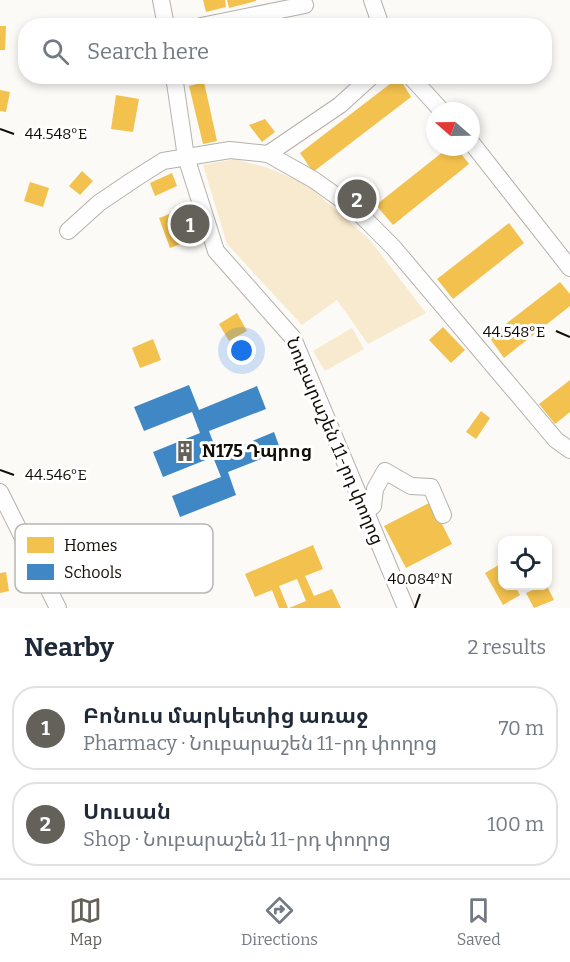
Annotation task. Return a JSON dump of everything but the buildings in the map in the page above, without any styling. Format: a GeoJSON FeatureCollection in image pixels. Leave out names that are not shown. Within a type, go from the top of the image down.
{"type":"FeatureCollection","features":[{"type":"Feature","properties":{"kind":"street"},"geometry":{"type":"LineString","coordinates":[[161,0],[164,18]]}},
{"type":"Feature","properties":{"kind":"street"},"geometry":{"type":"LineString","coordinates":[[372,0],[378,18]]}},
{"type":"Feature","properties":{"kind":"street"},"geometry":{"type":"LineString","coordinates":[[241,18],[305,5]]}},
{"type":"Feature","properties":{"kind":"street","name":"Նուբարաշեն 11-րդ փողոց"},"geometry":{"type":"LineString","coordinates":[[175,84],[186,157],[216,251],[293,338],[406,608]]}},
{"type":"Feature","properties":{"kind":"street"},"geometry":{"type":"LineString","coordinates":[[268,154],[339,105],[363,84]]}},
{"type":"Feature","properties":{"kind":"street"},"geometry":{"type":"LineString","coordinates":[[417,84],[434,102]]}},
{"type":"Feature","properties":{"kind":"street"},"geometry":{"type":"LineString","coordinates":[[68,231],[99,203],[164,161],[230,150],[268,154],[314,180],[356,210],[393,247],[556,440],[570,450]]}},
{"type":"Feature","properties":{"kind":"street"},"geometry":{"type":"LineString","coordinates":[[480,153],[570,268]]}},
{"type":"Feature","properties":{"kind":"street"},"geometry":{"type":"LineString","coordinates":[[556,440],[570,429]]}},
{"type":"Feature","properties":{"kind":"street"},"geometry":{"type":"LineString","coordinates":[[366,512],[373,506],[375,489],[385,471],[411,486],[431,487],[443,515]]}},
{"type":"Feature","properties":{"kind":"street"},"geometry":{"type":"LineString","coordinates":[[2,500],[15,525]]}},
{"type":"Feature","properties":{"kind":"street"},"geometry":{"type":"LineString","coordinates":[[50,593],[58,608]]}},
{"type":"Feature","properties":{"kind":"shaded area"},"geometry":{"type":"Polygon","coordinates":[[[234,159],[265,167],[305,183],[370,240],[426,313],[368,344],[337,300],[302,325],[227,244],[203,165],[234,159]]]}},
{"type":"Feature","properties":{"kind":"shaded area"},"geometry":{"type":"Polygon","coordinates":[[[352,328],[364,349],[325,371],[313,351],[352,328]]]}},
{"type":"Feature","properties":{"kind":"place","name":"Սուսան"},"geometry":{"type":"Point","coordinates":[357,199]}},
{"type":"Feature","properties":{"kind":"place","name":"Բոնուս մարկետից առաջ"},"geometry":{"type":"Point","coordinates":[190,224]}},
{"type":"Feature","properties":{"kind":"place","name":"N175 Դպրոց"},"geometry":{"type":"Point","coordinates":[185,451]}}]}
